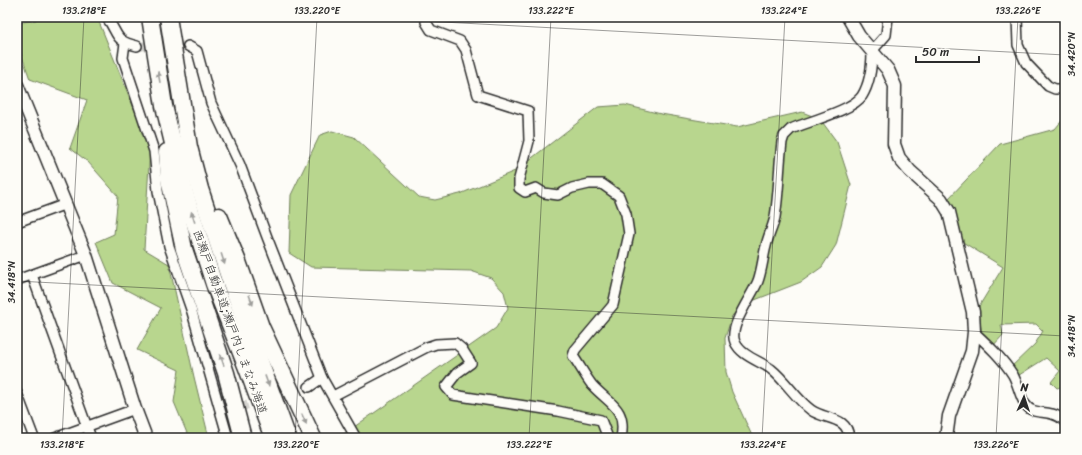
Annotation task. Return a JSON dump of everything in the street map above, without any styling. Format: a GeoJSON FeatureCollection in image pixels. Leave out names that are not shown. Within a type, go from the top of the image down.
{"type":"FeatureCollection","features":[{"type":"Feature","properties":{"kind":"highway","name":"西瀬戸自動車道;瀬戸内しまなみ海道"},"geometry":{"type":"LineString","coordinates":[[150,17],[164,106],[185,193],[214,284],[247,368],[272,438]]}},
{"type":"Feature","properties":{"kind":"highway","name":"西瀬戸自動車道;瀬戸内しまなみ海道"},"geometry":{"type":"LineString","coordinates":[[168,17],[176,77],[189,147],[200,189],[229,278],[288,438]]}},
{"type":"Feature","properties":{"kind":"highway"},"geometry":{"type":"LineString","coordinates":[[176,77],[213,202],[238,262],[261,327],[313,438]]}},
{"type":"Feature","properties":{"kind":"highway"},"geometry":{"type":"LineString","coordinates":[[164,106],[169,179],[184,250],[226,373],[243,438]]}},
{"type":"Feature","properties":{"kind":"street"},"geometry":{"type":"LineString","coordinates":[[106,17],[111,22],[117,37],[125,43],[137,46]]}},
{"type":"Feature","properties":{"kind":"street"},"geometry":{"type":"LineString","coordinates":[[426,17],[426,22],[431,30],[460,41],[466,50],[478,95],[528,111],[529,141],[519,179],[519,188],[525,192],[536,188],[544,193],[558,195],[572,188],[589,184],[602,184],[619,196],[626,214],[629,234],[613,305],[575,350],[573,356],[593,385],[613,404],[621,415],[620,438]]}},
{"type":"Feature","properties":{"kind":"street"},"geometry":{"type":"LineString","coordinates":[[848,17],[859,36],[888,70],[895,86],[894,144],[899,158],[910,171],[941,199],[949,212],[973,312],[974,332],[972,351],[949,416],[946,438]]}},
{"type":"Feature","properties":{"kind":"street"},"geometry":{"type":"LineString","coordinates":[[850,438],[845,425],[839,420],[821,416],[811,410],[771,369],[742,352],[735,342],[734,333],[737,321],[758,281],[766,244],[775,219],[782,142],[784,136],[791,129],[849,106],[862,97],[872,65],[872,51],[886,35],[888,17]]}},
{"type":"Feature","properties":{"kind":"street"},"geometry":{"type":"LineString","coordinates":[[1017,17],[1018,45],[1026,63],[1048,86],[1055,89],[1065,89]]}},
{"type":"Feature","properties":{"kind":"street"},"geometry":{"type":"LineString","coordinates":[[125,43],[123,58],[154,151],[158,191],[169,246],[192,312],[223,412],[228,438]]}},
{"type":"Feature","properties":{"kind":"street"},"geometry":{"type":"LineString","coordinates":[[188,46],[197,51],[211,103],[240,165],[322,378],[356,438]]}},
{"type":"Feature","properties":{"kind":"street"},"geometry":{"type":"LineString","coordinates":[[17,85],[86,255],[135,409],[146,438]]}},
{"type":"Feature","properties":{"kind":"street"},"geometry":{"type":"LineString","coordinates":[[17,222],[66,204]]}},
{"type":"Feature","properties":{"kind":"street"},"geometry":{"type":"LineString","coordinates":[[17,280],[86,255]]}},
{"type":"Feature","properties":{"kind":"street"},"geometry":{"type":"LineString","coordinates":[[32,275],[91,438]]}},
{"type":"Feature","properties":{"kind":"street"},"geometry":{"type":"LineString","coordinates":[[974,332],[1013,375],[1024,404],[1034,412],[1053,414],[1059,416],[1065,421]]}},
{"type":"Feature","properties":{"kind":"street"},"geometry":{"type":"LineString","coordinates":[[333,396],[427,347],[436,344],[455,343],[462,349],[471,363],[457,373],[446,387],[453,395],[558,411],[601,420],[608,438]]}},
{"type":"Feature","properties":{"kind":"street"},"geometry":{"type":"LineString","coordinates":[[309,387],[322,378]]}},
{"type":"Feature","properties":{"kind":"street"},"geometry":{"type":"LineString","coordinates":[[17,393],[34,438]]}},
{"type":"Feature","properties":{"kind":"street"},"geometry":{"type":"LineString","coordinates":[[55,438],[135,409]]}},
{"type":"Feature","properties":{"kind":"green space"},"geometry":{"type":"Polygon","coordinates":[[[35,17],[97,17],[150,148],[144,249],[169,264],[209,438],[189,438],[174,402],[179,370],[137,350],[161,308],[113,283],[96,242],[114,234],[118,196],[88,162],[70,148],[87,100],[30,79],[17,42],[17,23],[36,20],[35,17]]]}},
{"type":"Feature","properties":{"kind":"green space"},"geometry":{"type":"Polygon","coordinates":[[[625,105],[661,114],[737,127],[802,112],[820,119],[837,142],[851,185],[836,245],[822,267],[801,282],[742,305],[732,316],[725,338],[726,372],[732,392],[753,438],[345,438],[344,434],[496,328],[508,308],[504,292],[491,278],[471,271],[311,267],[289,253],[291,195],[320,135],[332,131],[354,137],[419,197],[435,200],[460,194],[515,171],[598,107],[625,105]]]}},
{"type":"Feature","properties":{"kind":"green space"},"geometry":{"type":"Polygon","coordinates":[[[1065,117],[1065,386],[1057,388],[1051,382],[1060,371],[1046,358],[1016,377],[1010,368],[1035,344],[1043,331],[1036,324],[1001,325],[1003,335],[992,347],[982,335],[978,308],[1003,267],[961,241],[949,198],[1000,144],[1055,129],[1065,117]]]}},
{"type":"Feature","properties":{"kind":"tunnel"},"geometry":{"type":"LineString","coordinates":[[137,46],[188,46]]}},
{"type":"Feature","properties":{"kind":"tunnel"},"geometry":{"type":"LineString","coordinates":[[226,411],[309,387]]}}]}
